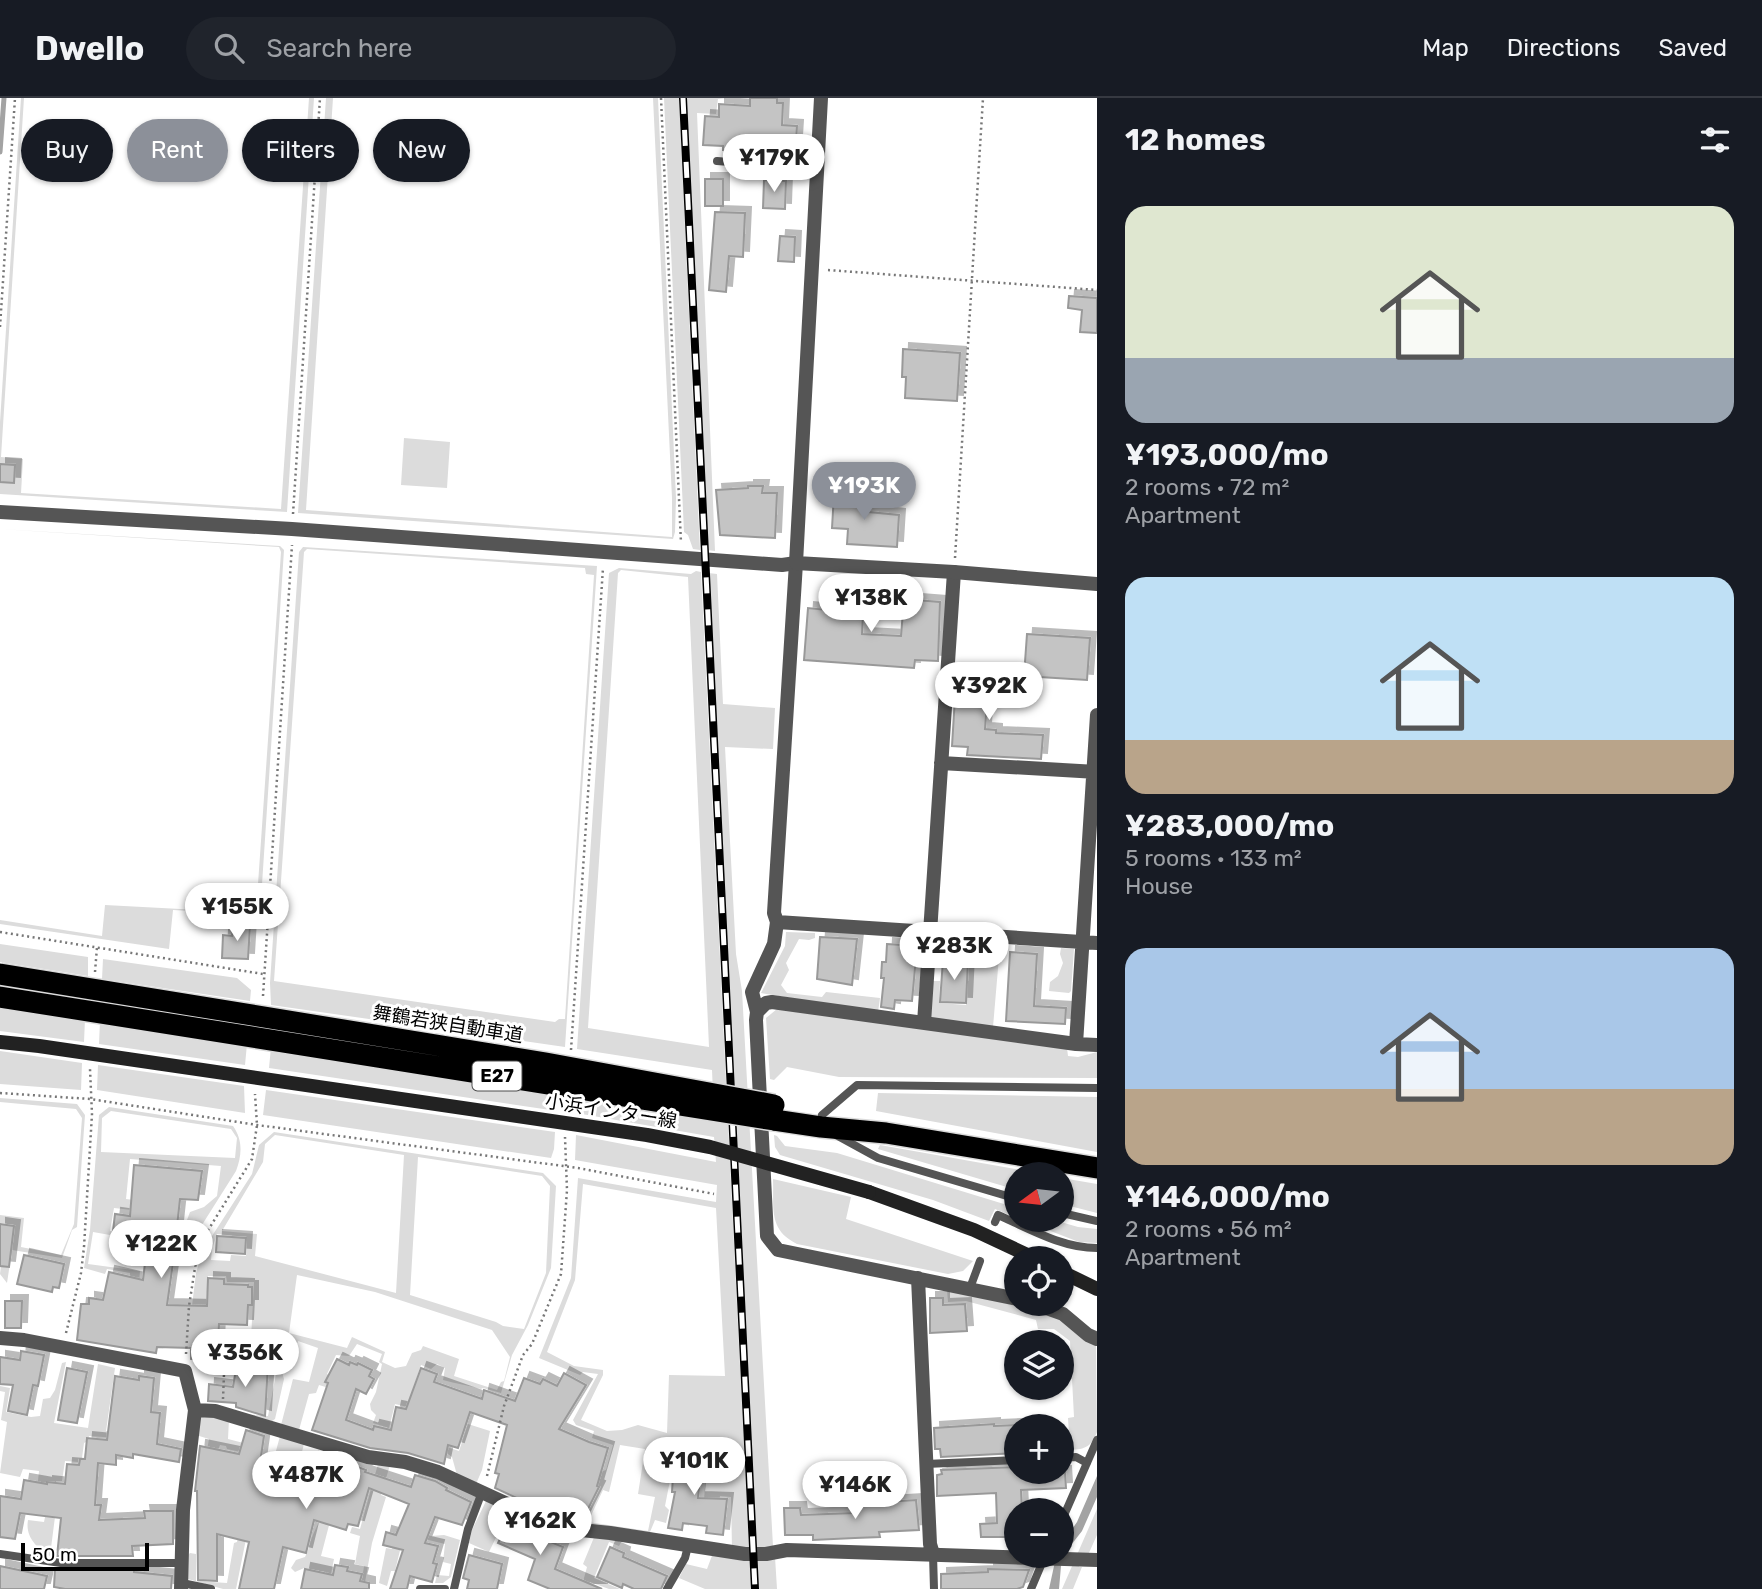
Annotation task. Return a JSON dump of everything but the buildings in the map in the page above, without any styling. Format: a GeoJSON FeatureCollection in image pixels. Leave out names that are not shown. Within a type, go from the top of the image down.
{"type":"FeatureCollection","features":[{"type":"Feature","properties":{"kind":"highway","name":"舞鶴若狭自動車道"},"geometry":{"type":"LineString","coordinates":[[0,974],[546,1063],[774,1112],[1097,1168]]}},
{"type":"Feature","properties":{"kind":"highway","name":"舞鶴若狭自動車道"},"geometry":{"type":"LineString","coordinates":[[0,997],[774,1112]]}},
{"type":"Feature","properties":{"kind":"main road","name":"小浜インター線"},"geometry":{"type":"LineString","coordinates":[[0,1042],[647,1135],[710,1147],[869,1192],[974,1230],[1008,1246]]}},
{"type":"Feature","properties":{"kind":"main road"},"geometry":{"type":"LineString","coordinates":[[1074,1278],[1097,1289]]}},
{"type":"Feature","properties":{"kind":"street"},"geometry":{"type":"LineString","coordinates":[[821,98],[774,913],[777,922],[774,944],[752,992],[757,1012],[768,1236],[778,1250],[1004,1296]]}},
{"type":"Feature","properties":{"kind":"street"},"geometry":{"type":"LineString","coordinates":[[0,512],[292,529],[782,565],[796,563],[954,572],[1097,584]]}},
{"type":"Feature","properties":{"kind":"street"},"geometry":{"type":"LineString","coordinates":[[924,1023],[954,572]]}},
{"type":"Feature","properties":{"kind":"street"},"geometry":{"type":"LineString","coordinates":[[1076,1044],[1090,943],[1097,715]]}},
{"type":"Feature","properties":{"kind":"street"},"geometry":{"type":"LineString","coordinates":[[941,764],[1095,772]]}},
{"type":"Feature","properties":{"kind":"street"},"geometry":{"type":"LineString","coordinates":[[777,922],[1090,943]]}},
{"type":"Feature","properties":{"kind":"street"},"geometry":{"type":"LineString","coordinates":[[757,1012],[761,1006],[772,1002],[1097,1045]]}},
{"type":"Feature","properties":{"kind":"street"},"geometry":{"type":"LineString","coordinates":[[918,1278],[926,1464],[933,1554]]}},
{"type":"Feature","properties":{"kind":"street"},"geometry":{"type":"LineString","coordinates":[[1065,1316],[1097,1339]]}},
{"type":"Feature","properties":{"kind":"street"},"geometry":{"type":"LineString","coordinates":[[0,1338],[185,1371],[195,1410],[183,1510],[181,1586]]}},
{"type":"Feature","properties":{"kind":"street"},"geometry":{"type":"LineString","coordinates":[[195,1410],[215,1411],[368,1457],[405,1462],[438,1472],[549,1523],[753,1555],[787,1550],[1004,1557]]}},
{"type":"Feature","properties":{"kind":"lane"},"geometry":{"type":"LineString","coordinates":[[717,162],[816,169]]}},
{"type":"Feature","properties":{"kind":"lane"},"geometry":{"type":"LineString","coordinates":[[1004,1195],[878,1158],[822,1121],[857,1085],[1097,1088]]}},
{"type":"Feature","properties":{"kind":"lane"},"geometry":{"type":"LineString","coordinates":[[995,1222],[998,1215],[1063,1243],[1079,1248],[1097,1248]]}},
{"type":"Feature","properties":{"kind":"lane"},"geometry":{"type":"LineString","coordinates":[[1074,1216],[1097,1221]]}},
{"type":"Feature","properties":{"kind":"lane"},"geometry":{"type":"LineString","coordinates":[[971,1288],[980,1261]]}},
{"type":"Feature","properties":{"kind":"lane"},"geometry":{"type":"LineString","coordinates":[[1071,1498],[1097,1440]]}},
{"type":"Feature","properties":{"kind":"lane"},"geometry":{"type":"LineString","coordinates":[[1074,1457],[1087,1462]]}},
{"type":"Feature","properties":{"kind":"lane"},"geometry":{"type":"LineString","coordinates":[[926,1464],[1004,1461]]}},
{"type":"Feature","properties":{"kind":"lane"},"geometry":{"type":"LineString","coordinates":[[454,1589],[468,1529],[481,1492]]}},
{"type":"Feature","properties":{"kind":"lane"},"geometry":{"type":"LineString","coordinates":[[667,1589],[685,1558],[688,1546]]}},
{"type":"Feature","properties":{"kind":"lane"},"geometry":{"type":"LineString","coordinates":[[0,1554],[61,1563],[183,1563]]}},
{"type":"Feature","properties":{"kind":"lane"},"geometry":{"type":"LineString","coordinates":[[933,1554],[934,1589]]}},
{"type":"Feature","properties":{"kind":"lane"},"geometry":{"type":"LineString","coordinates":[[1031,1589],[1042,1568]]}},
{"type":"Feature","properties":{"kind":"lane"},"geometry":{"type":"LineString","coordinates":[[181,1586],[211,1589]]}},
{"type":"Feature","properties":{"kind":"lane"},"geometry":{"type":"LineString","coordinates":[[420,1589],[445,1589]]}},
{"type":"Feature","properties":{"kind":"path"},"geometry":{"type":"LineString","coordinates":[[0,327],[15,98]]}},
{"type":"Feature","properties":{"kind":"path"},"geometry":{"type":"LineString","coordinates":[[262,1000],[320,98]]}},
{"type":"Feature","properties":{"kind":"path"},"geometry":{"type":"LineString","coordinates":[[661,98],[681,556]]}},
{"type":"Feature","properties":{"kind":"path"},"geometry":{"type":"LineString","coordinates":[[954,572],[983,98]]}},
{"type":"Feature","properties":{"kind":"path"},"geometry":{"type":"LineString","coordinates":[[0,221],[7,222]]}},
{"type":"Feature","properties":{"kind":"path"},"geometry":{"type":"LineString","coordinates":[[811,269],[1097,290]]}},
{"type":"Feature","properties":{"kind":"path"},"geometry":{"type":"LineString","coordinates":[[570,1059],[604,551]]}},
{"type":"Feature","properties":{"kind":"path"},"geometry":{"type":"LineString","coordinates":[[0,932],[263,974]]}},
{"type":"Feature","properties":{"kind":"path"},"geometry":{"type":"LineString","coordinates":[[95,975],[96,947]]}},
{"type":"Feature","properties":{"kind":"path"},"geometry":{"type":"LineString","coordinates":[[64,1348],[71,1306],[81,1273],[84,1247],[92,1114],[90,1064]]}},
{"type":"Feature","properties":{"kind":"path"},"geometry":{"type":"LineString","coordinates":[[185,1371],[189,1306],[197,1255],[202,1240],[252,1159],[257,1125],[256,1086]]}},
{"type":"Feature","properties":{"kind":"path"},"geometry":{"type":"LineString","coordinates":[[0,1093],[90,1099],[565,1168],[714,1194]]}},
{"type":"Feature","properties":{"kind":"path"},"geometry":{"type":"LineString","coordinates":[[481,1492],[504,1406],[523,1354],[532,1345],[561,1274],[567,1190],[565,1138]]}},
{"type":"Feature","properties":{"kind":"path"},"geometry":{"type":"LineString","coordinates":[[223,1405],[224,1374]]}},
{"type":"Feature","properties":{"kind":"shaded area"},"geometry":{"type":"Polygon","coordinates":[[[21,98],[24,98],[1,457],[23,459],[21,493],[281,509],[303,182],[309,182],[287,512],[0,494],[0,422],[21,98]]]}},
{"type":"Feature","properties":{"kind":"shaded area"},"geometry":{"type":"Polygon","coordinates":[[[309,98],[314,98],[313,119],[308,119],[309,98]]]}},
{"type":"Feature","properties":{"kind":"shaded area"},"geometry":{"type":"Polygon","coordinates":[[[326,98],[333,98],[332,119],[325,119],[326,98]]]}},
{"type":"Feature","properties":{"kind":"shaded area"},"geometry":{"type":"Polygon","coordinates":[[[653,98],[658,98],[676,498],[673,539],[298,513],[320,182],[327,182],[306,510],[672,537],[653,98]]]}},
{"type":"Feature","properties":{"kind":"shaded area"},"geometry":{"type":"Polygon","coordinates":[[[664,98],[679,98],[700,550],[693,549],[688,535],[684,532],[664,98]]]}},
{"type":"Feature","properties":{"kind":"shaded area"},"geometry":{"type":"Polygon","coordinates":[[[686,98],[727,98],[718,99],[716,114],[697,113],[715,551],[707,550],[686,98]]]}},
{"type":"Feature","properties":{"kind":"shaded area"},"geometry":{"type":"Polygon","coordinates":[[[404,438],[450,442],[447,488],[401,485],[404,438]]]}},
{"type":"Feature","properties":{"kind":"shaded area"},"geometry":{"type":"Polygon","coordinates":[[[0,529],[280,546],[284,550],[260,915],[173,910],[169,949],[0,924],[0,920],[102,936],[105,905],[256,913],[281,552],[279,547],[0,529]]]}},
{"type":"Feature","properties":{"kind":"shaded area"},"geometry":{"type":"Polygon","coordinates":[[[303,547],[597,566],[565,1047],[271,1005],[270,983],[299,552],[303,547]],[[307,549],[304,552],[274,981],[555,1022],[565,1019],[594,575],[586,574],[585,568],[307,549]]]}},
{"type":"Feature","properties":{"kind":"shaded area"},"geometry":{"type":"Polygon","coordinates":[[[619,568],[691,574],[701,572],[749,1549],[732,1549],[731,1497],[720,1496],[719,1503],[704,1500],[708,1446],[679,1443],[677,1465],[673,1465],[665,1506],[669,1510],[666,1523],[655,1520],[650,1532],[656,1534],[567,1522],[576,1500],[581,1503],[575,1516],[584,1520],[601,1487],[594,1483],[600,1472],[606,1470],[613,1445],[592,1438],[594,1431],[576,1425],[573,1420],[598,1374],[583,1372],[580,1375],[539,1358],[571,1278],[578,1178],[716,1202],[717,1185],[575,1160],[576,1135],[716,1162],[714,1137],[576,1113],[577,1095],[714,1117],[712,1070],[577,1049],[609,573],[619,568]],[[621,570],[618,573],[588,1028],[709,1047],[688,577],[621,570]],[[583,1184],[575,1280],[547,1352],[574,1366],[603,1370],[581,1420],[607,1431],[638,1425],[667,1433],[669,1375],[725,1376],[716,1208],[583,1184]],[[620,1445],[609,1492],[603,1490],[588,1522],[648,1531],[655,1497],[638,1494],[645,1449],[620,1445]]]}},
{"type":"Feature","properties":{"kind":"shaded area"},"geometry":{"type":"Polygon","coordinates":[[[708,573],[717,574],[723,704],[775,708],[773,749],[725,747],[736,954],[742,991],[773,1546],[756,1549],[708,573]]]}},
{"type":"Feature","properties":{"kind":"shaded area"},"geometry":{"type":"Polygon","coordinates":[[[786,932],[815,933],[815,938],[799,939],[786,963],[789,970],[781,985],[787,993],[822,997],[826,992],[880,998],[878,1012],[761,993],[785,946],[786,932]]]}},
{"type":"Feature","properties":{"kind":"shaded area"},"geometry":{"type":"Polygon","coordinates":[[[971,943],[1000,945],[993,1027],[932,1019],[930,1016],[933,981],[940,981],[939,1003],[966,1005],[971,943]]]}},
{"type":"Feature","properties":{"kind":"shaded area"},"geometry":{"type":"Polygon","coordinates":[[[0,944],[88,957],[88,976],[0,962],[0,944]]]}},
{"type":"Feature","properties":{"kind":"shaded area"},"geometry":{"type":"Polygon","coordinates":[[[1061,948],[1074,949],[1069,993],[1049,991],[1050,982],[1058,976],[1063,963],[1061,948]]]}},
{"type":"Feature","properties":{"kind":"shaded area"},"geometry":{"type":"Polygon","coordinates":[[[103,959],[237,978],[251,990],[250,1001],[102,979],[103,959]]]}},
{"type":"Feature","properties":{"kind":"shaded area"},"geometry":{"type":"Polygon","coordinates":[[[0,1007],[85,1019],[84,1042],[0,1031],[0,1007]]]}},
{"type":"Feature","properties":{"kind":"shaded area"},"geometry":{"type":"Polygon","coordinates":[[[777,1009],[1067,1048],[1068,1056],[1078,1057],[1097,1052],[1097,1078],[839,1077],[787,1067],[774,1080],[770,1079],[766,1018],[777,1009]]]}},
{"type":"Feature","properties":{"kind":"shaded area"},"geometry":{"type":"Polygon","coordinates":[[[100,1021],[247,1044],[245,1065],[99,1044],[100,1021]]]}},
{"type":"Feature","properties":{"kind":"shaded area"},"geometry":{"type":"Polygon","coordinates":[[[271,1047],[558,1092],[557,1111],[269,1068],[271,1047]]]}},
{"type":"Feature","properties":{"kind":"shaded area"},"geometry":{"type":"Polygon","coordinates":[[[0,1051],[82,1063],[81,1090],[0,1084],[0,1051]]]}},
{"type":"Feature","properties":{"kind":"shaded area"},"geometry":{"type":"Polygon","coordinates":[[[98,1065],[244,1086],[245,1113],[97,1090],[98,1065]]]}},
{"type":"Feature","properties":{"kind":"shaded area"},"geometry":{"type":"Polygon","coordinates":[[[266,1090],[555,1132],[554,1149],[551,1158],[263,1115],[266,1090]]]}},
{"type":"Feature","properties":{"kind":"shaded area"},"geometry":{"type":"Polygon","coordinates":[[[878,1093],[1097,1097],[1097,1152],[876,1111],[878,1093]]]}},
{"type":"Feature","properties":{"kind":"shaded area"},"geometry":{"type":"Polygon","coordinates":[[[0,1098],[77,1104],[85,1115],[77,1227],[72,1230],[62,1258],[12,1250],[7,1283],[0,1274],[3,1248],[12,1248],[15,1225],[0,1223],[0,1215],[24,1218],[21,1247],[61,1255],[74,1224],[82,1118],[76,1109],[0,1102],[0,1098]]]}},
{"type":"Feature","properties":{"kind":"shaded area"},"geometry":{"type":"Polygon","coordinates":[[[109,1107],[233,1126],[240,1142],[236,1171],[195,1236],[187,1220],[190,1212],[204,1207],[217,1196],[221,1166],[130,1159],[126,1199],[142,1201],[141,1211],[114,1208],[110,1231],[149,1238],[146,1259],[142,1259],[144,1241],[93,1232],[88,1264],[140,1271],[139,1282],[130,1280],[130,1273],[107,1269],[105,1274],[84,1268],[90,1230],[99,1115],[109,1107]],[[111,1111],[102,1118],[101,1152],[235,1158],[237,1138],[231,1129],[111,1111]]]}},
{"type":"Feature","properties":{"kind":"shaded area"},"geometry":{"type":"Polygon","coordinates":[[[274,1132],[543,1173],[556,1186],[551,1268],[528,1325],[512,1355],[501,1393],[443,1380],[445,1368],[437,1364],[431,1369],[421,1365],[412,1391],[430,1398],[428,1412],[395,1404],[389,1428],[373,1423],[376,1415],[370,1404],[376,1392],[382,1354],[357,1344],[349,1356],[336,1355],[327,1374],[330,1376],[329,1388],[319,1385],[316,1393],[309,1394],[299,1430],[281,1425],[293,1379],[309,1382],[318,1348],[298,1341],[292,1361],[284,1362],[281,1369],[284,1379],[275,1419],[272,1421],[241,1414],[268,1416],[276,1374],[271,1367],[277,1344],[274,1343],[276,1334],[259,1330],[257,1341],[251,1339],[254,1282],[227,1282],[226,1276],[208,1276],[205,1321],[192,1306],[196,1273],[203,1250],[252,1174],[259,1145],[274,1132]],[[275,1135],[265,1144],[263,1162],[222,1231],[257,1234],[255,1256],[396,1293],[404,1155],[275,1135]],[[418,1157],[410,1295],[503,1326],[524,1329],[546,1273],[550,1186],[542,1176],[418,1157]],[[217,1234],[211,1260],[230,1261],[231,1255],[246,1256],[247,1237],[217,1234]],[[297,1275],[289,1333],[347,1348],[352,1337],[385,1352],[382,1362],[395,1368],[406,1366],[412,1353],[421,1350],[423,1346],[459,1359],[454,1376],[497,1390],[504,1381],[510,1357],[492,1330],[375,1292],[297,1275]]]}},
{"type":"Feature","properties":{"kind":"shaded area"},"geometry":{"type":"Polygon","coordinates":[[[774,1135],[785,1146],[837,1153],[1004,1204],[1004,1213],[995,1209],[989,1221],[933,1200],[780,1155],[775,1147],[774,1135]]]}},
{"type":"Feature","properties":{"kind":"shaded area"},"geometry":{"type":"Polygon","coordinates":[[[880,1145],[1004,1167],[1004,1186],[878,1149],[880,1145]]]}},
{"type":"Feature","properties":{"kind":"shaded area"},"geometry":{"type":"Polygon","coordinates":[[[773,1179],[851,1197],[846,1219],[973,1261],[963,1271],[948,1274],[797,1244],[781,1232],[777,1225],[773,1209],[773,1179]]]}},
{"type":"Feature","properties":{"kind":"shaded area"},"geometry":{"type":"Polygon","coordinates":[[[1074,1180],[1097,1184],[1097,1213],[1074,1207],[1074,1180]]]}},
{"type":"Feature","properties":{"kind":"shaded area"},"geometry":{"type":"Polygon","coordinates":[[[1074,1226],[1097,1229],[1097,1243],[1079,1242],[1053,1232],[1074,1232],[1074,1226]]]}},
{"type":"Feature","properties":{"kind":"shaded area"},"geometry":{"type":"Polygon","coordinates":[[[947,1290],[1004,1303],[1004,1311],[966,1301],[948,1302],[947,1290]]]}},
{"type":"Feature","properties":{"kind":"shaded area"},"geometry":{"type":"Polygon","coordinates":[[[1021,1316],[1050,1316],[1060,1319],[1096,1346],[1097,1432],[1090,1444],[1084,1448],[1074,1449],[1074,1330],[1038,1329],[1036,1320],[1021,1316]]]}},
{"type":"Feature","properties":{"kind":"shaded area"},"geometry":{"type":"Polygon","coordinates":[[[66,1362],[54,1423],[88,1428],[98,1364],[115,1368],[106,1431],[119,1433],[117,1438],[89,1436],[84,1443],[82,1458],[79,1458],[78,1462],[65,1461],[62,1481],[56,1481],[56,1509],[50,1556],[33,1541],[28,1532],[28,1520],[44,1522],[48,1502],[37,1490],[39,1471],[23,1469],[20,1477],[0,1473],[7,1422],[1,1420],[5,1392],[0,1391],[0,1386],[10,1388],[6,1412],[40,1416],[43,1399],[50,1398],[55,1390],[62,1363],[66,1362]]]}},
{"type":"Feature","properties":{"kind":"shaded area"},"geometry":{"type":"Polygon","coordinates":[[[205,1415],[229,1419],[228,1439],[255,1446],[254,1455],[220,1445],[217,1453],[207,1450],[209,1439],[196,1435],[199,1417],[205,1415]]]}},
{"type":"Feature","properties":{"kind":"shaded area"},"geometry":{"type":"Polygon","coordinates":[[[468,1424],[490,1431],[482,1470],[476,1484],[457,1475],[452,1457],[437,1446],[438,1444],[459,1451],[468,1424]]]}},
{"type":"Feature","properties":{"kind":"shaded area"},"geometry":{"type":"Polygon","coordinates":[[[280,1436],[304,1444],[297,1471],[273,1462],[280,1436]]]}},
{"type":"Feature","properties":{"kind":"shaded area"},"geometry":{"type":"Polygon","coordinates":[[[378,1464],[390,1465],[381,1495],[386,1497],[372,1543],[364,1588],[361,1587],[364,1566],[355,1564],[360,1536],[350,1533],[352,1527],[360,1529],[378,1464]]]}},
{"type":"Feature","properties":{"kind":"shaded area"},"geometry":{"type":"Polygon","coordinates":[[[1097,1476],[1097,1497],[1082,1531],[1074,1541],[1074,1526],[1097,1476]]]}},
{"type":"Feature","properties":{"kind":"shaded area"},"geometry":{"type":"Polygon","coordinates":[[[487,1499],[525,1517],[519,1522],[506,1517],[489,1552],[469,1543],[472,1530],[487,1499]]]}},
{"type":"Feature","properties":{"kind":"shaded area"},"geometry":{"type":"Polygon","coordinates":[[[244,1509],[246,1539],[236,1589],[223,1589],[188,1579],[187,1556],[190,1553],[196,1554],[196,1581],[227,1583],[234,1543],[237,1542],[244,1509]]]}},
{"type":"Feature","properties":{"kind":"shaded area"},"geometry":{"type":"Polygon","coordinates":[[[1097,1509],[1097,1535],[1088,1555],[1083,1556],[1079,1567],[1082,1567],[1073,1589],[1062,1589],[1071,1568],[1074,1568],[1074,1562],[1097,1509]]]}},
{"type":"Feature","properties":{"kind":"shaded area"},"geometry":{"type":"Polygon","coordinates":[[[333,1510],[321,1556],[334,1559],[328,1589],[323,1589],[326,1572],[304,1568],[295,1572],[291,1568],[296,1560],[305,1557],[323,1513],[333,1510]]]}},
{"type":"Feature","properties":{"kind":"shaded area"},"geometry":{"type":"Polygon","coordinates":[[[397,1528],[460,1540],[451,1577],[443,1583],[435,1583],[437,1575],[449,1576],[451,1564],[443,1562],[445,1544],[404,1534],[395,1571],[391,1571],[387,1586],[379,1583],[386,1548],[392,1549],[397,1528]]]}},
{"type":"Feature","properties":{"kind":"shaded area"},"geometry":{"type":"Polygon","coordinates":[[[595,1535],[623,1539],[619,1546],[609,1542],[594,1578],[620,1589],[609,1589],[590,1582],[587,1589],[581,1589],[587,1567],[583,1564],[595,1535]]]}},
{"type":"Feature","properties":{"kind":"shaded area"},"geometry":{"type":"Polygon","coordinates":[[[713,1553],[750,1561],[752,1589],[705,1589],[679,1578],[686,1564],[707,1569],[713,1553]]]}},
{"type":"Feature","properties":{"kind":"shaded area"},"geometry":{"type":"Polygon","coordinates":[[[775,1557],[777,1589],[758,1589],[757,1560],[775,1557]]]}},
{"type":"Feature","properties":{"kind":"shaded area"},"geometry":{"type":"Polygon","coordinates":[[[1054,1568],[1061,1568],[1059,1589],[1049,1589],[1054,1568]]]}},
{"type":"Feature","properties":{"kind":"waterway"},"geometry":{"type":"LineString","coordinates":[[0,152],[4,98]]}},
{"type":"Feature","properties":{"kind":"railway"},"geometry":{"type":"LineString","coordinates":[[683,98],[755,1589]]}}]}
